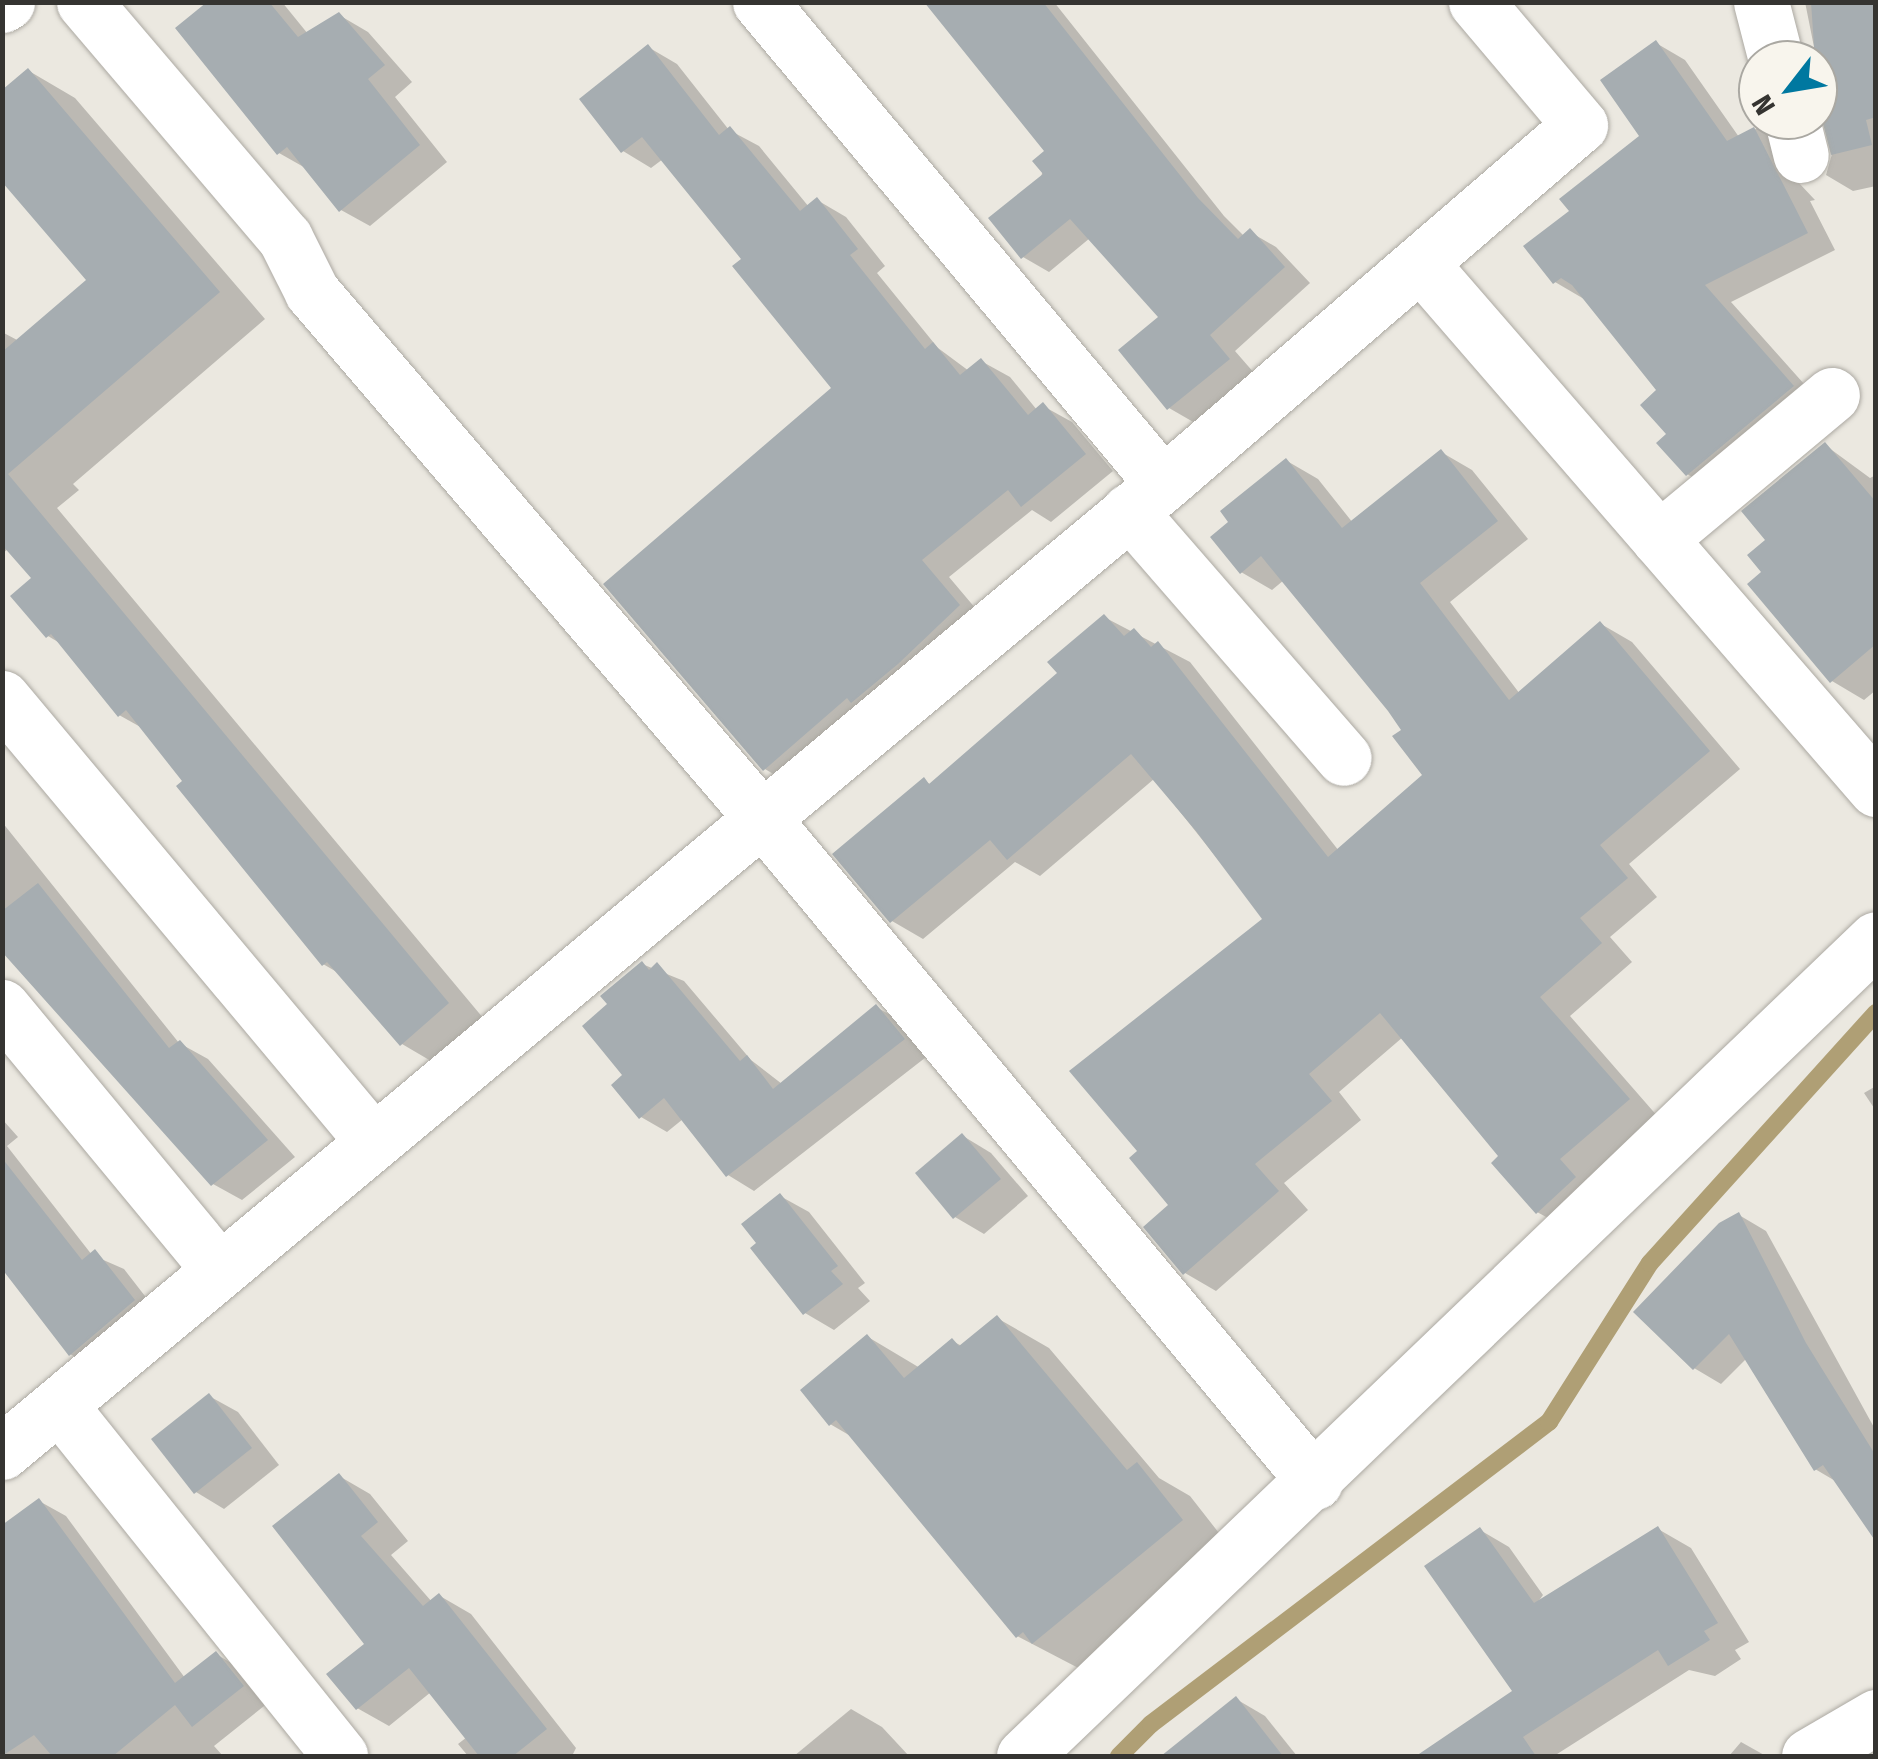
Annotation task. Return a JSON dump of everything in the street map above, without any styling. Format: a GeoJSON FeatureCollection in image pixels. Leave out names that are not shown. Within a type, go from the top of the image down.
{"type":"FeatureCollection","features":[{"type":"Feature","properties":{"kind":"street"},"geometry":{"type":"LineString","coordinates":[[84,2],[285,238],[312,292],[762,818],[1315,1482]]}},
{"type":"Feature","properties":{"kind":"street"},"geometry":{"type":"LineString","coordinates":[[760,2],[1344,758]]}},
{"type":"Feature","properties":{"kind":"street"},"geometry":{"type":"LineString","coordinates":[[2,1452],[1146,497],[1580,125],[1476,2]]}},
{"type":"Feature","properties":{"kind":"street"},"geometry":{"type":"LineString","coordinates":[[1761,2],[1771,40]]}},
{"type":"Feature","properties":{"kind":"street"},"geometry":{"type":"LineString","coordinates":[[1421,264],[1876,789]]}},
{"type":"Feature","properties":{"kind":"street"},"geometry":{"type":"LineString","coordinates":[[1659,540],[1832,394]]}},
{"type":"Feature","properties":{"kind":"street"},"geometry":{"type":"LineString","coordinates":[[2,698],[372,1140]]}},
{"type":"Feature","properties":{"kind":"street"},"geometry":{"type":"LineString","coordinates":[[1024,1756],[1315,1482],[1876,939]]}},
{"type":"Feature","properties":{"kind":"street"},"geometry":{"type":"LineString","coordinates":[[2,1007],[218,1268]]}},
{"type":"Feature","properties":{"kind":"street"},"geometry":{"type":"LineString","coordinates":[[60,1406],[340,1756]]}},
{"type":"Feature","properties":{"kind":"street"},"geometry":{"type":"LineString","coordinates":[[1809,1756],[1876,1717]]}},
{"type":"Feature","properties":{"kind":"building"},"geometry":{"type":"Polygon","coordinates":[[[207,2],[269,2],[298,37],[339,12],[385,65],[368,79],[420,145],[339,212],[287,147],[277,155],[175,28],[207,2]]]}},
{"type":"Feature","properties":{"kind":"building"},"geometry":{"type":"Polygon","coordinates":[[[924,2],[1043,2],[1198,198],[1238,239],[1250,228],[1285,267],[1210,335],[1230,359],[1167,410],[1118,350],[1158,317],[1070,219],[1021,259],[988,218],[1043,174],[1032,161],[1044,151],[924,2]]]}},
{"type":"Feature","properties":{"kind":"building"},"geometry":{"type":"Polygon","coordinates":[[[1811,2],[1876,2],[1876,117],[1866,120],[1872,145],[1831,155],[1827,140],[1838,140],[1838,40],[1814,40],[1811,2]]]}},
{"type":"Feature","properties":{"kind":"building"},"geometry":{"type":"Polygon","coordinates":[[[1656,40],[1727,141],[1738,135],[1738,140],[1761,140],[1808,233],[1705,285],[1794,386],[1686,476],[1656,443],[1666,434],[1640,405],[1656,390],[1572,285],[1561,278],[1553,284],[1523,246],[1569,211],[1559,199],[1639,136],[1600,80],[1656,40]]]}},
{"type":"Feature","properties":{"kind":"building"},"geometry":{"type":"Polygon","coordinates":[[[648,44],[719,135],[730,126],[800,211],[817,197],[858,249],[850,255],[925,349],[933,342],[960,375],[981,358],[1028,415],[1043,402],[1086,454],[1021,507],[1008,490],[922,560],[960,605],[898,664],[851,703],[847,698],[763,771],[603,584],[831,388],[732,266],[741,259],[642,137],[621,153],[579,99],[648,44]]]}},
{"type":"Feature","properties":{"kind":"building"},"geometry":{"type":"Polygon","coordinates":[[[28,68],[220,292],[8,474],[449,1003],[400,1046],[327,962],[322,966],[176,786],[182,781],[126,710],[118,717],[51,634],[46,638],[10,596],[31,578],[2,545],[2,352],[86,280],[2,182],[2,90],[28,68]]]}},
{"type":"Feature","properties":{"kind":"building"},"geometry":{"type":"Polygon","coordinates":[[[1825,442],[1876,502],[1876,644],[1830,683],[1747,584],[1761,572],[1747,555],[1765,540],[1741,511],[1825,442]]]}},
{"type":"Feature","properties":{"kind":"building"},"geometry":{"type":"Polygon","coordinates":[[[1441,449],[1498,521],[1420,583],[1509,700],[1600,621],[1710,751],[1600,845],[1628,878],[1580,918],[1602,943],[1540,997],[1630,1099],[1560,1159],[1576,1177],[1536,1214],[1491,1163],[1498,1156],[1380,1013],[1309,1074],[1332,1101],[1255,1164],[1279,1191],[1183,1275],[1143,1227],[1168,1205],[1129,1158],[1137,1151],[1069,1071],[1262,919],[1196,831],[1131,754],[1007,860],[990,840],[890,923],[832,854],[924,777],[929,784],[1057,673],[1047,662],[1104,614],[1124,636],[1134,628],[1151,647],[1158,641],[1328,857],[1422,775],[1392,736],[1401,730],[1388,711],[1261,556],[1240,574],[1210,537],[1228,522],[1220,511],[1286,458],[1342,528],[1441,449]]]}},
{"type":"Feature","properties":{"kind":"building"},"geometry":{"type":"Polygon","coordinates":[[[38,883],[169,1048],[180,1040],[268,1140],[211,1186],[2,952],[2,911],[38,883]]]}},
{"type":"Feature","properties":{"kind":"building"},"geometry":{"type":"Polygon","coordinates":[[[642,961],[649,970],[657,962],[740,1061],[747,1055],[773,1089],[876,1004],[905,1039],[726,1177],[664,1098],[639,1119],[611,1085],[622,1075],[582,1026],[607,1004],[600,996],[642,961]]]}},
{"type":"Feature","properties":{"kind":"building"},"geometry":{"type":"Polygon","coordinates":[[[962,1133],[1001,1179],[953,1219],[915,1173],[962,1133]]]}},
{"type":"Feature","properties":{"kind":"building"},"geometry":{"type":"Polygon","coordinates":[[[2,1158],[82,1260],[95,1249],[135,1300],[69,1356],[2,1269],[2,1158]]]}},
{"type":"Feature","properties":{"kind":"building"},"geometry":{"type":"Polygon","coordinates":[[[780,1193],[838,1266],[831,1271],[843,1284],[803,1315],[750,1248],[756,1243],[741,1224],[780,1193]]]}},
{"type":"Feature","properties":{"kind":"building"},"geometry":{"type":"Polygon","coordinates":[[[1739,1212],[1806,1343],[1876,1456],[1876,1542],[1823,1465],[1814,1471],[1729,1334],[1693,1370],[1633,1312],[1719,1223],[1739,1212]]]}},
{"type":"Feature","properties":{"kind":"building"},"geometry":{"type":"Polygon","coordinates":[[[997,1315],[1127,1470],[1137,1462],[1183,1520],[1032,1644],[1023,1632],[1016,1638],[836,1420],[829,1426],[800,1390],[867,1334],[904,1378],[952,1338],[959,1346],[997,1315]]]}},
{"type":"Feature","properties":{"kind":"building"},"geometry":{"type":"Polygon","coordinates":[[[209,1393],[252,1448],[194,1494],[151,1439],[209,1393]]]}},
{"type":"Feature","properties":{"kind":"building"},"geometry":{"type":"Polygon","coordinates":[[[339,1473],[378,1522],[361,1536],[423,1606],[439,1593],[547,1729],[513,1756],[479,1756],[409,1668],[356,1710],[326,1674],[364,1644],[272,1526],[339,1473]]]}},
{"type":"Feature","properties":{"kind":"building"},"geometry":{"type":"Polygon","coordinates":[[[39,1498],[175,1683],[216,1651],[244,1686],[192,1727],[175,1705],[113,1756],[52,1756],[34,1735],[2,1756],[2,1525],[39,1498]]]}},
{"type":"Feature","properties":{"kind":"building"},"geometry":{"type":"Polygon","coordinates":[[[1658,1526],[1718,1623],[1704,1631],[1710,1640],[1668,1666],[1658,1650],[1523,1737],[1536,1756],[1416,1756],[1512,1691],[1424,1566],[1480,1527],[1534,1603],[1658,1526]]]}},
{"type":"Feature","properties":{"kind":"building"},"geometry":{"type":"Polygon","coordinates":[[[1236,1696],[1283,1756],[1161,1756],[1236,1696]]]}},
{"type":"Feature","properties":{"kind":"waterway"},"geometry":{"type":"LineString","coordinates":[[1119,1756],[1151,1724],[1549,1422],[1650,1263],[1876,1013]]}}]}
